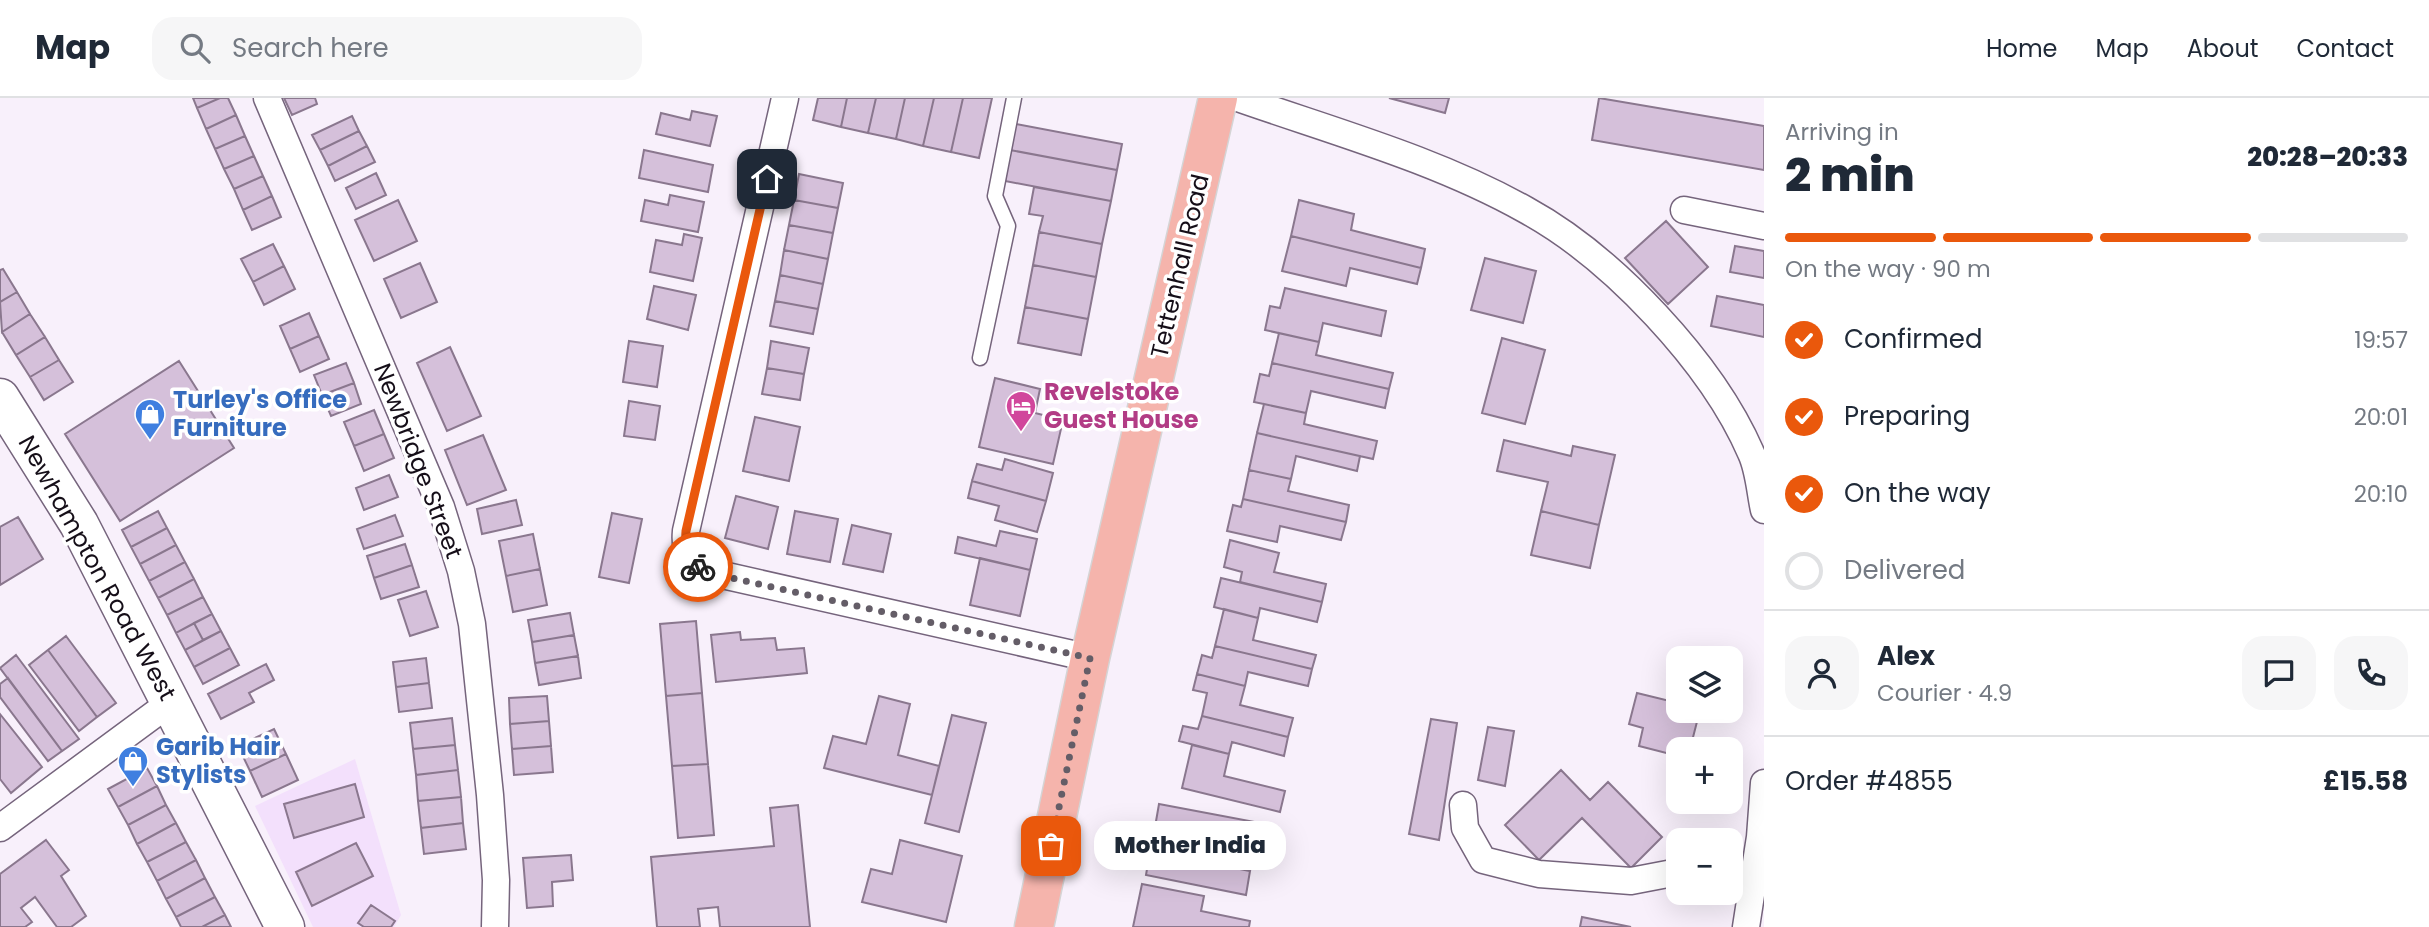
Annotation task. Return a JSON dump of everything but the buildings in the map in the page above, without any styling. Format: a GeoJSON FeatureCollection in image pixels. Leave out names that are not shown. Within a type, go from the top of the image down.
{"type":"FeatureCollection","features":[{"type":"Feature","properties":{"kind":"highway","name":"Tettenhall Road"},"geometry":{"type":"LineString","coordinates":[[1034,927],[1090,658],[1218,98]]}},
{"type":"Feature","properties":{"kind":"street","name":"Newbridge Street"},"geometry":{"type":"LineString","coordinates":[[267,98],[441,507],[461,571],[472,624],[489,782],[496,880],[495,927]]}},
{"type":"Feature","properties":{"kind":"street"},"geometry":{"type":"LineString","coordinates":[[785,98],[686,531],[685,544],[689,556],[696,566],[709,572],[1090,658]]}},
{"type":"Feature","properties":{"kind":"street"},"geometry":{"type":"LineString","coordinates":[[1238,98],[1453,174],[1528,211],[1610,270],[1670,330],[1758,450],[1764,510]]}},
{"type":"Feature","properties":{"kind":"street"},"geometry":{"type":"LineString","coordinates":[[1685,210],[1764,226]]}},
{"type":"Feature","properties":{"kind":"street","name":"Newhampton Road West"},"geometry":{"type":"LineString","coordinates":[[0,398],[79,524],[285,927]]}},
{"type":"Feature","properties":{"kind":"street"},"geometry":{"type":"LineString","coordinates":[[0,828],[171,702]]}},
{"type":"Feature","properties":{"kind":"street"},"geometry":{"type":"LineString","coordinates":[[1746,927],[1753,847],[1764,783]]}},
{"type":"Feature","properties":{"kind":"street"},"geometry":{"type":"LineString","coordinates":[[1463,805],[1465,828],[1483,860],[1539,874],[1631,881],[1666,874]]}},
{"type":"Feature","properties":{"kind":"lane"},"geometry":{"type":"LineString","coordinates":[[980,358],[1008,226],[995,196],[1014,98]]}},
{"type":"Feature","properties":{"kind":"shaded area"},"geometry":{"type":"Polygon","coordinates":[[[355,759],[401,915],[394,927],[313,927],[255,806],[355,759]]]}},
{"type":"Feature","properties":{"kind":"way so far"},"geometry":{"type":"LineString","coordinates":[[698,567],[736,579],[1090,658],[1051,846]]}},
{"type":"Feature","properties":{"kind":"place","name":"Revelstoke Guest House"},"geometry":{"type":"Point","coordinates":[1021,433]}},
{"type":"Feature","properties":{"kind":"place","name":"Turley's Office Furniture"},"geometry":{"type":"Point","coordinates":[150,441]}},
{"type":"Feature","properties":{"kind":"place","name":"Garib Hair Stylists"},"geometry":{"type":"Point","coordinates":[133,788]}},
{"type":"Feature","properties":{"kind":"place","name":"Mother India"},"geometry":{"type":"Point","coordinates":[1051,846]}},
{"type":"Feature","properties":{"kind":"route"},"geometry":{"type":"LineString","coordinates":[[698,567],[689,556],[685,544],[686,531],[767,179]]}}]}
